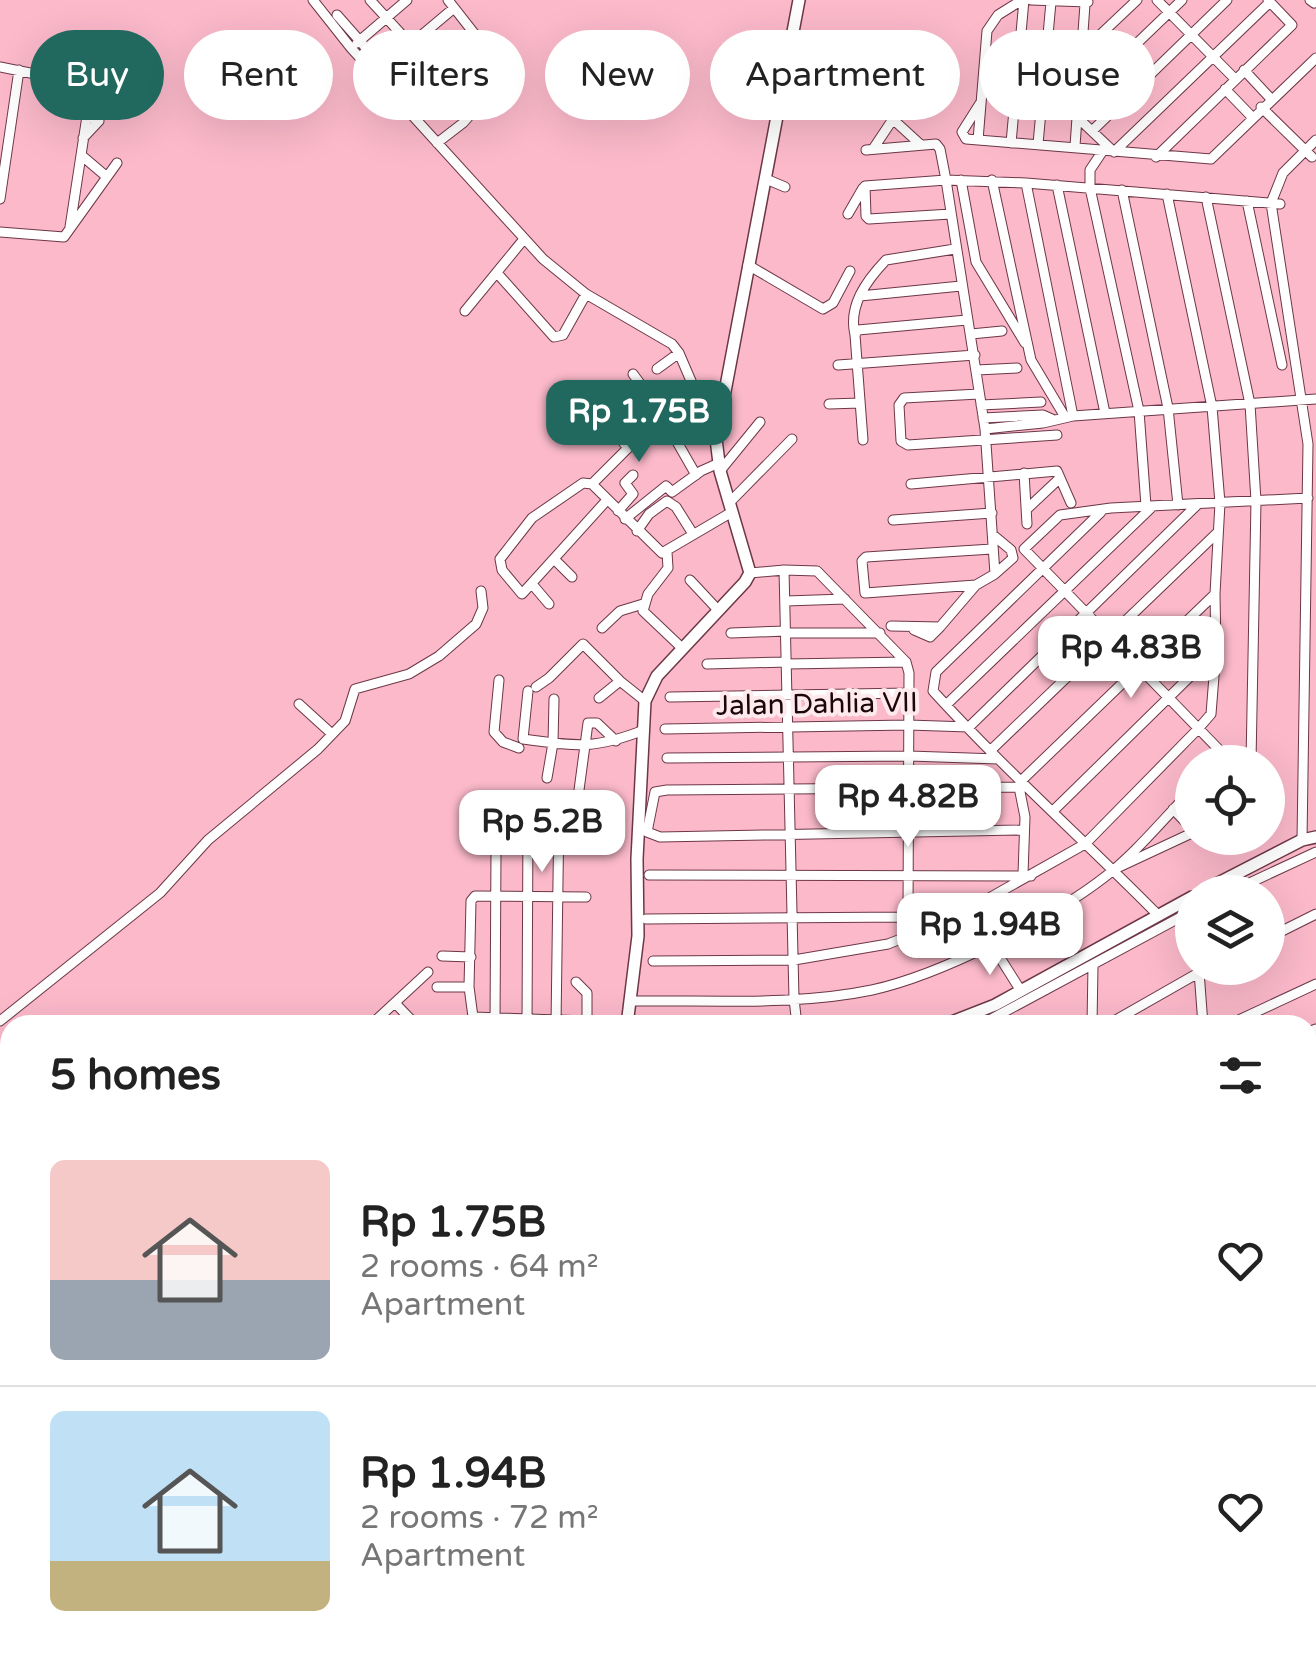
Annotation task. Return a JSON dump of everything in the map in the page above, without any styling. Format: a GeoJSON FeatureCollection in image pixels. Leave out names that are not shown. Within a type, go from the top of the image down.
{"type":"FeatureCollection","features":[{"type":"Feature","properties":{"kind":"street"},"geometry":{"type":"LineString","coordinates":[[313,0],[353,42]]}},
{"type":"Feature","properties":{"kind":"street"},"geometry":{"type":"LineString","coordinates":[[370,0],[397,30]]}},
{"type":"Feature","properties":{"kind":"street"},"geometry":{"type":"LineString","coordinates":[[373,30],[407,0]]}},
{"type":"Feature","properties":{"kind":"street"},"geometry":{"type":"LineString","coordinates":[[716,439],[799,0]]}},
{"type":"Feature","properties":{"kind":"street"},"geometry":{"type":"LineString","coordinates":[[989,30],[998,15],[1023,0]]}},
{"type":"Feature","properties":{"kind":"street"},"geometry":{"type":"LineString","coordinates":[[1011,142],[1023,0]]}},
{"type":"Feature","properties":{"kind":"street"},"geometry":{"type":"LineString","coordinates":[[1031,0],[1088,2],[1085,30]]}},
{"type":"Feature","properties":{"kind":"street"},"geometry":{"type":"LineString","coordinates":[[1105,30],[1137,0]]}},
{"type":"Feature","properties":{"kind":"street"},"geometry":{"type":"LineString","coordinates":[[1158,0],[1235,79]]}},
{"type":"Feature","properties":{"kind":"street"},"geometry":{"type":"LineString","coordinates":[[1151,30],[1182,0]]}},
{"type":"Feature","properties":{"kind":"street"},"geometry":{"type":"LineString","coordinates":[[1092,130],[1226,0]]}},
{"type":"Feature","properties":{"kind":"street"},"geometry":{"type":"LineString","coordinates":[[1114,152],[1269,1],[1292,24],[1156,157]]}},
{"type":"Feature","properties":{"kind":"street"},"geometry":{"type":"LineString","coordinates":[[1038,144],[1051,2]]}},
{"type":"Feature","properties":{"kind":"street"},"geometry":{"type":"LineString","coordinates":[[425,30],[451,4],[470,30]]}},
{"type":"Feature","properties":{"kind":"street"},"geometry":{"type":"LineString","coordinates":[[337,15],[353,40]]}},
{"type":"Feature","properties":{"kind":"street"},"geometry":{"type":"LineString","coordinates":[[1271,98],[1316,50]]}},
{"type":"Feature","properties":{"kind":"street"},"geometry":{"type":"LineString","coordinates":[[980,105],[962,132],[966,139],[1211,160],[1251,116],[1316,58]]}},
{"type":"Feature","properties":{"kind":"street"},"geometry":{"type":"LineString","coordinates":[[0,68],[45,76],[87,116],[99,121],[83,138],[69,232]]}},
{"type":"Feature","properties":{"kind":"street"},"geometry":{"type":"LineString","coordinates":[[0,199],[19,70]]}},
{"type":"Feature","properties":{"kind":"street"},"geometry":{"type":"LineString","coordinates":[[1244,70],[1271,98]]}},
{"type":"Feature","properties":{"kind":"street"},"geometry":{"type":"LineString","coordinates":[[1225,89],[1251,116]]}},
{"type":"Feature","properties":{"kind":"street"},"geometry":{"type":"LineString","coordinates":[[1261,107],[1309,154]]}},
{"type":"Feature","properties":{"kind":"street"},"geometry":{"type":"LineString","coordinates":[[921,145],[889,116],[869,150],[939,146],[984,423],[995,574]]}},
{"type":"Feature","properties":{"kind":"street"},"geometry":{"type":"LineString","coordinates":[[418,120],[524,239],[586,294],[663,337],[679,352],[716,439],[731,507],[754,572]]}},
{"type":"Feature","properties":{"kind":"street"},"geometry":{"type":"LineString","coordinates":[[437,143],[466,120]]}},
{"type":"Feature","properties":{"kind":"street"},"geometry":{"type":"LineString","coordinates":[[978,140],[980,120]]}},
{"type":"Feature","properties":{"kind":"street"},"geometry":{"type":"LineString","coordinates":[[1075,146],[1077,120]]}},
{"type":"Feature","properties":{"kind":"street"},"geometry":{"type":"LineString","coordinates":[[1080,120],[1114,152]]}},
{"type":"Feature","properties":{"kind":"street"},"geometry":{"type":"LineString","coordinates":[[1302,840],[1308,444],[1275,203],[1283,173],[1309,154],[1316,140]]}},
{"type":"Feature","properties":{"kind":"street"},"geometry":{"type":"LineString","coordinates":[[946,705],[1066,592],[1149,506],[1139,411],[1090,188],[1090,170],[1102,152]]}},
{"type":"Feature","properties":{"kind":"street"},"geometry":{"type":"LineString","coordinates":[[81,154],[108,178]]}},
{"type":"Feature","properties":{"kind":"street"},"geometry":{"type":"LineString","coordinates":[[0,232],[64,237],[117,164]]}},
{"type":"Feature","properties":{"kind":"street"},"geometry":{"type":"LineString","coordinates":[[766,178],[785,187]]}},
{"type":"Feature","properties":{"kind":"street"},"geometry":{"type":"LineString","coordinates":[[960,180],[976,262],[1029,350]]}},
{"type":"Feature","properties":{"kind":"street"},"geometry":{"type":"LineString","coordinates":[[865,186],[992,180],[1275,203]]}},
{"type":"Feature","properties":{"kind":"street"},"geometry":{"type":"LineString","coordinates":[[992,180],[1029,350],[1038,374],[1069,416]]}},
{"type":"Feature","properties":{"kind":"street"},"geometry":{"type":"LineString","coordinates":[[1026,182],[1069,416]]}},
{"type":"Feature","properties":{"kind":"street"},"geometry":{"type":"LineString","coordinates":[[865,186],[869,219],[951,214]]}},
{"type":"Feature","properties":{"kind":"street"},"geometry":{"type":"LineString","coordinates":[[848,214],[865,186]]}},
{"type":"Feature","properties":{"kind":"street"},"geometry":{"type":"LineString","coordinates":[[1057,186],[1105,414]]}},
{"type":"Feature","properties":{"kind":"street"},"geometry":{"type":"LineString","coordinates":[[1122,190],[1168,408],[1178,505]]}},
{"type":"Feature","properties":{"kind":"street"},"geometry":{"type":"LineString","coordinates":[[653,961],[794,960],[888,944],[952,919],[1085,844],[1211,714],[1220,503],[1212,407],[1168,194]]}},
{"type":"Feature","properties":{"kind":"street"},"geometry":{"type":"LineString","coordinates":[[1206,197],[1250,404],[1256,500],[1251,745]]}},
{"type":"Feature","properties":{"kind":"street"},"geometry":{"type":"LineString","coordinates":[[1247,201],[1282,364]]}},
{"type":"Feature","properties":{"kind":"street"},"geometry":{"type":"LineString","coordinates":[[465,311],[524,239]]}},
{"type":"Feature","properties":{"kind":"street"},"geometry":{"type":"LineString","coordinates":[[863,440],[853,315],[860,296],[878,269],[892,258],[955,249]]}},
{"type":"Feature","properties":{"kind":"street"},"geometry":{"type":"LineString","coordinates":[[748,265],[823,309],[833,303],[850,271]]}},
{"type":"Feature","properties":{"kind":"street"},"geometry":{"type":"LineString","coordinates":[[497,273],[554,337],[563,334],[586,294]]}},
{"type":"Feature","properties":{"kind":"street"},"geometry":{"type":"LineString","coordinates":[[860,296],[961,286]]}},
{"type":"Feature","properties":{"kind":"street"},"geometry":{"type":"LineString","coordinates":[[856,336],[860,330],[967,320]]}},
{"type":"Feature","properties":{"kind":"street"},"geometry":{"type":"LineString","coordinates":[[971,334],[1002,332]]}},
{"type":"Feature","properties":{"kind":"street"},"geometry":{"type":"LineString","coordinates":[[656,369],[679,352]]}},
{"type":"Feature","properties":{"kind":"street"},"geometry":{"type":"LineString","coordinates":[[838,366],[975,356]]}},
{"type":"Feature","properties":{"kind":"street"},"geometry":{"type":"LineString","coordinates":[[977,370],[1017,368]]}},
{"type":"Feature","properties":{"kind":"street"},"geometry":{"type":"LineString","coordinates":[[633,374],[665,419],[696,474]]}},
{"type":"Feature","properties":{"kind":"street"},"geometry":{"type":"LineString","coordinates":[[628,448],[602,416],[641,385]]}},
{"type":"Feature","properties":{"kind":"street"},"geometry":{"type":"LineString","coordinates":[[592,484],[628,448],[697,397]]}},
{"type":"Feature","properties":{"kind":"street"},"geometry":{"type":"LineString","coordinates":[[1041,402],[904,398],[899,404],[900,441],[908,445],[1057,435]]}},
{"type":"Feature","properties":{"kind":"street"},"geometry":{"type":"LineString","coordinates":[[984,423],[1316,398]]}},
{"type":"Feature","properties":{"kind":"street"},"geometry":{"type":"LineString","coordinates":[[829,404],[860,403]]}},
{"type":"Feature","properties":{"kind":"street"},"geometry":{"type":"LineString","coordinates":[[622,515],[666,486],[672,492],[696,474],[720,467],[760,422]]}},
{"type":"Feature","properties":{"kind":"street"},"geometry":{"type":"LineString","coordinates":[[607,500],[522,594],[500,567],[502,556],[519,532],[583,483],[592,484],[658,551],[667,552],[731,507],[792,439]]}},
{"type":"Feature","properties":{"kind":"street"},"geometry":{"type":"LineString","coordinates":[[911,484],[1057,472],[1071,503]]}},
{"type":"Feature","properties":{"kind":"street"},"geometry":{"type":"LineString","coordinates":[[1024,473],[1027,524]]}},
{"type":"Feature","properties":{"kind":"street"},"geometry":{"type":"LineString","coordinates":[[633,475],[625,483],[642,503]]}},
{"type":"Feature","properties":{"kind":"street"},"geometry":{"type":"LineString","coordinates":[[1027,510],[1060,478]]}},
{"type":"Feature","properties":{"kind":"street"},"geometry":{"type":"LineString","coordinates":[[622,515],[633,494]]}},
{"type":"Feature","properties":{"kind":"street"},"geometry":{"type":"LineString","coordinates":[[1212,745],[1026,554],[1026,545],[1056,517],[1149,506],[1308,498]]}},
{"type":"Feature","properties":{"kind":"street"},"geometry":{"type":"LineString","coordinates":[[637,530],[667,501],[676,507],[693,534]]}},
{"type":"Feature","properties":{"kind":"street"},"geometry":{"type":"LineString","coordinates":[[969,727],[1198,504]]}},
{"type":"Feature","properties":{"kind":"street"},"geometry":{"type":"LineString","coordinates":[[1103,510],[936,672],[932,682],[946,705],[1021,785],[1053,810],[1163,916]]}},
{"type":"Feature","properties":{"kind":"street"},"geometry":{"type":"LineString","coordinates":[[893,520],[992,513]]}},
{"type":"Feature","properties":{"kind":"street"},"geometry":{"type":"LineString","coordinates":[[668,758],[994,755],[1108,636],[1217,533]]}},
{"type":"Feature","properties":{"kind":"street"},"geometry":{"type":"LineString","coordinates":[[892,626],[906,627],[930,638],[976,585],[995,574],[1013,556],[992,535]]}},
{"type":"Feature","properties":{"kind":"street"},"geometry":{"type":"LineString","coordinates":[[976,585],[865,593],[862,561],[866,557],[992,549]]}},
{"type":"Feature","properties":{"kind":"street"},"geometry":{"type":"LineString","coordinates":[[602,628],[620,610],[643,604],[668,568],[667,552]]}},
{"type":"Feature","properties":{"kind":"street"},"geometry":{"type":"LineString","coordinates":[[554,559],[572,577]]}},
{"type":"Feature","properties":{"kind":"street"},"geometry":{"type":"LineString","coordinates":[[784,570],[796,1015]]}},
{"type":"Feature","properties":{"kind":"street"},"geometry":{"type":"LineString","coordinates":[[629,1015],[638,936],[637,860],[645,701],[657,676],[754,572],[817,571],[906,662],[908,916]]}},
{"type":"Feature","properties":{"kind":"street"},"geometry":{"type":"LineString","coordinates":[[690,580],[718,610]]}},
{"type":"Feature","properties":{"kind":"street"},"geometry":{"type":"LineString","coordinates":[[532,584],[549,604]]}},
{"type":"Feature","properties":{"kind":"street"},"geometry":{"type":"LineString","coordinates":[[8,1015],[160,893],[208,840],[332,734],[348,717],[355,689],[420,668],[470,631],[482,614],[482,591]]}},
{"type":"Feature","properties":{"kind":"street"},"geometry":{"type":"LineString","coordinates":[[1024,830],[653,836],[648,832],[648,814],[653,794],[667,790],[1021,785],[1215,594]]}},
{"type":"Feature","properties":{"kind":"street"},"geometry":{"type":"LineString","coordinates":[[786,600],[845,599]]}},
{"type":"Feature","properties":{"kind":"street"},"geometry":{"type":"LineString","coordinates":[[643,604],[648,617],[682,648]]}},
{"type":"Feature","properties":{"kind":"street"},"geometry":{"type":"LineString","coordinates":[[731,633],[880,634]]}},
{"type":"Feature","properties":{"kind":"street"},"geometry":{"type":"LineString","coordinates":[[517,760],[532,689],[584,644],[645,701]]}},
{"type":"Feature","properties":{"kind":"street"},"geometry":{"type":"LineString","coordinates":[[1053,810],[1216,650]]}},
{"type":"Feature","properties":{"kind":"street"},"geometry":{"type":"LineString","coordinates":[[707,664],[906,662]]}},
{"type":"Feature","properties":{"kind":"street"},"geometry":{"type":"LineString","coordinates":[[499,680],[494,732],[501,741],[585,746],[616,741],[644,730]]}},
{"type":"Feature","properties":{"kind":"street"},"geometry":{"type":"LineString","coordinates":[[599,698],[620,681]]}},
{"type":"Feature","properties":{"kind":"street"},"geometry":{"type":"LineString","coordinates":[[670,696],[908,693]]}},
{"type":"Feature","properties":{"kind":"street"},"geometry":{"type":"LineString","coordinates":[[547,778],[554,699]]}},
{"type":"Feature","properties":{"kind":"street"},"geometry":{"type":"LineString","coordinates":[[299,704],[332,734]]}},
{"type":"Feature","properties":{"kind":"street"},"geometry":{"type":"LineString","coordinates":[[579,790],[587,724],[600,725],[616,741]]}},
{"type":"Feature","properties":{"kind":"street","name":"Jalan Dahlia VII"},"geometry":{"type":"LineString","coordinates":[[665,729],[908,724],[969,727]]}},
{"type":"Feature","properties":{"kind":"street"},"geometry":{"type":"LineString","coordinates":[[1021,785],[1028,875]]}},
{"type":"Feature","properties":{"kind":"street"},"geometry":{"type":"LineString","coordinates":[[527,1015],[528,822],[534,809],[558,808],[557,1015]]}},
{"type":"Feature","properties":{"kind":"street"},"geometry":{"type":"LineString","coordinates":[[635,1001],[794,999],[872,990],[991,944],[1072,900],[1112,870],[1173,809],[1175,811]]}},
{"type":"Feature","properties":{"kind":"street"},"geometry":{"type":"LineString","coordinates":[[495,1015],[497,844],[511,830],[528,822]]}},
{"type":"Feature","properties":{"kind":"street"},"geometry":{"type":"LineString","coordinates":[[1234,875],[1302,840],[1316,837]]}},
{"type":"Feature","properties":{"kind":"street"},"geometry":{"type":"LineString","coordinates":[[1112,870],[1175,839]]}},
{"type":"Feature","properties":{"kind":"street"},"geometry":{"type":"LineString","coordinates":[[1267,875],[1316,852]]}},
{"type":"Feature","properties":{"kind":"street"},"geometry":{"type":"LineString","coordinates":[[649,876],[1028,875]]}},
{"type":"Feature","properties":{"kind":"street"},"geometry":{"type":"LineString","coordinates":[[472,1015],[471,899],[497,895],[586,896]]}},
{"type":"Feature","properties":{"kind":"street"},"geometry":{"type":"LineString","coordinates":[[991,1015],[1093,966],[1175,908]]}},
{"type":"Feature","properties":{"kind":"street"},"geometry":{"type":"LineString","coordinates":[[970,910],[1021,991]]}},
{"type":"Feature","properties":{"kind":"street"},"geometry":{"type":"LineString","coordinates":[[986,1015],[1021,991],[1163,916],[1175,914]]}},
{"type":"Feature","properties":{"kind":"street"},"geometry":{"type":"LineString","coordinates":[[1285,930],[1316,914]]}},
{"type":"Feature","properties":{"kind":"street"},"geometry":{"type":"LineString","coordinates":[[646,919],[952,919]]}},
{"type":"Feature","properties":{"kind":"street"},"geometry":{"type":"LineString","coordinates":[[442,956],[471,957]]}},
{"type":"Feature","properties":{"kind":"street"},"geometry":{"type":"LineString","coordinates":[[1092,1015],[1093,966]]}},
{"type":"Feature","properties":{"kind":"street"},"geometry":{"type":"LineString","coordinates":[[381,1015],[428,972]]}},
{"type":"Feature","properties":{"kind":"street"},"geometry":{"type":"LineString","coordinates":[[576,982],[587,993],[587,1015]]}},
{"type":"Feature","properties":{"kind":"street"},"geometry":{"type":"LineString","coordinates":[[1249,1015],[1316,984]]}},
{"type":"Feature","properties":{"kind":"street"},"geometry":{"type":"LineString","coordinates":[[1123,1015],[1175,985]]}},
{"type":"Feature","properties":{"kind":"street"},"geometry":{"type":"LineString","coordinates":[[1203,985],[1203,1015]]}},
{"type":"Feature","properties":{"kind":"street"},"geometry":{"type":"LineString","coordinates":[[437,987],[470,986]]}},
{"type":"Feature","properties":{"kind":"street"},"geometry":{"type":"LineString","coordinates":[[394,1003],[406,1015]]}}]}
